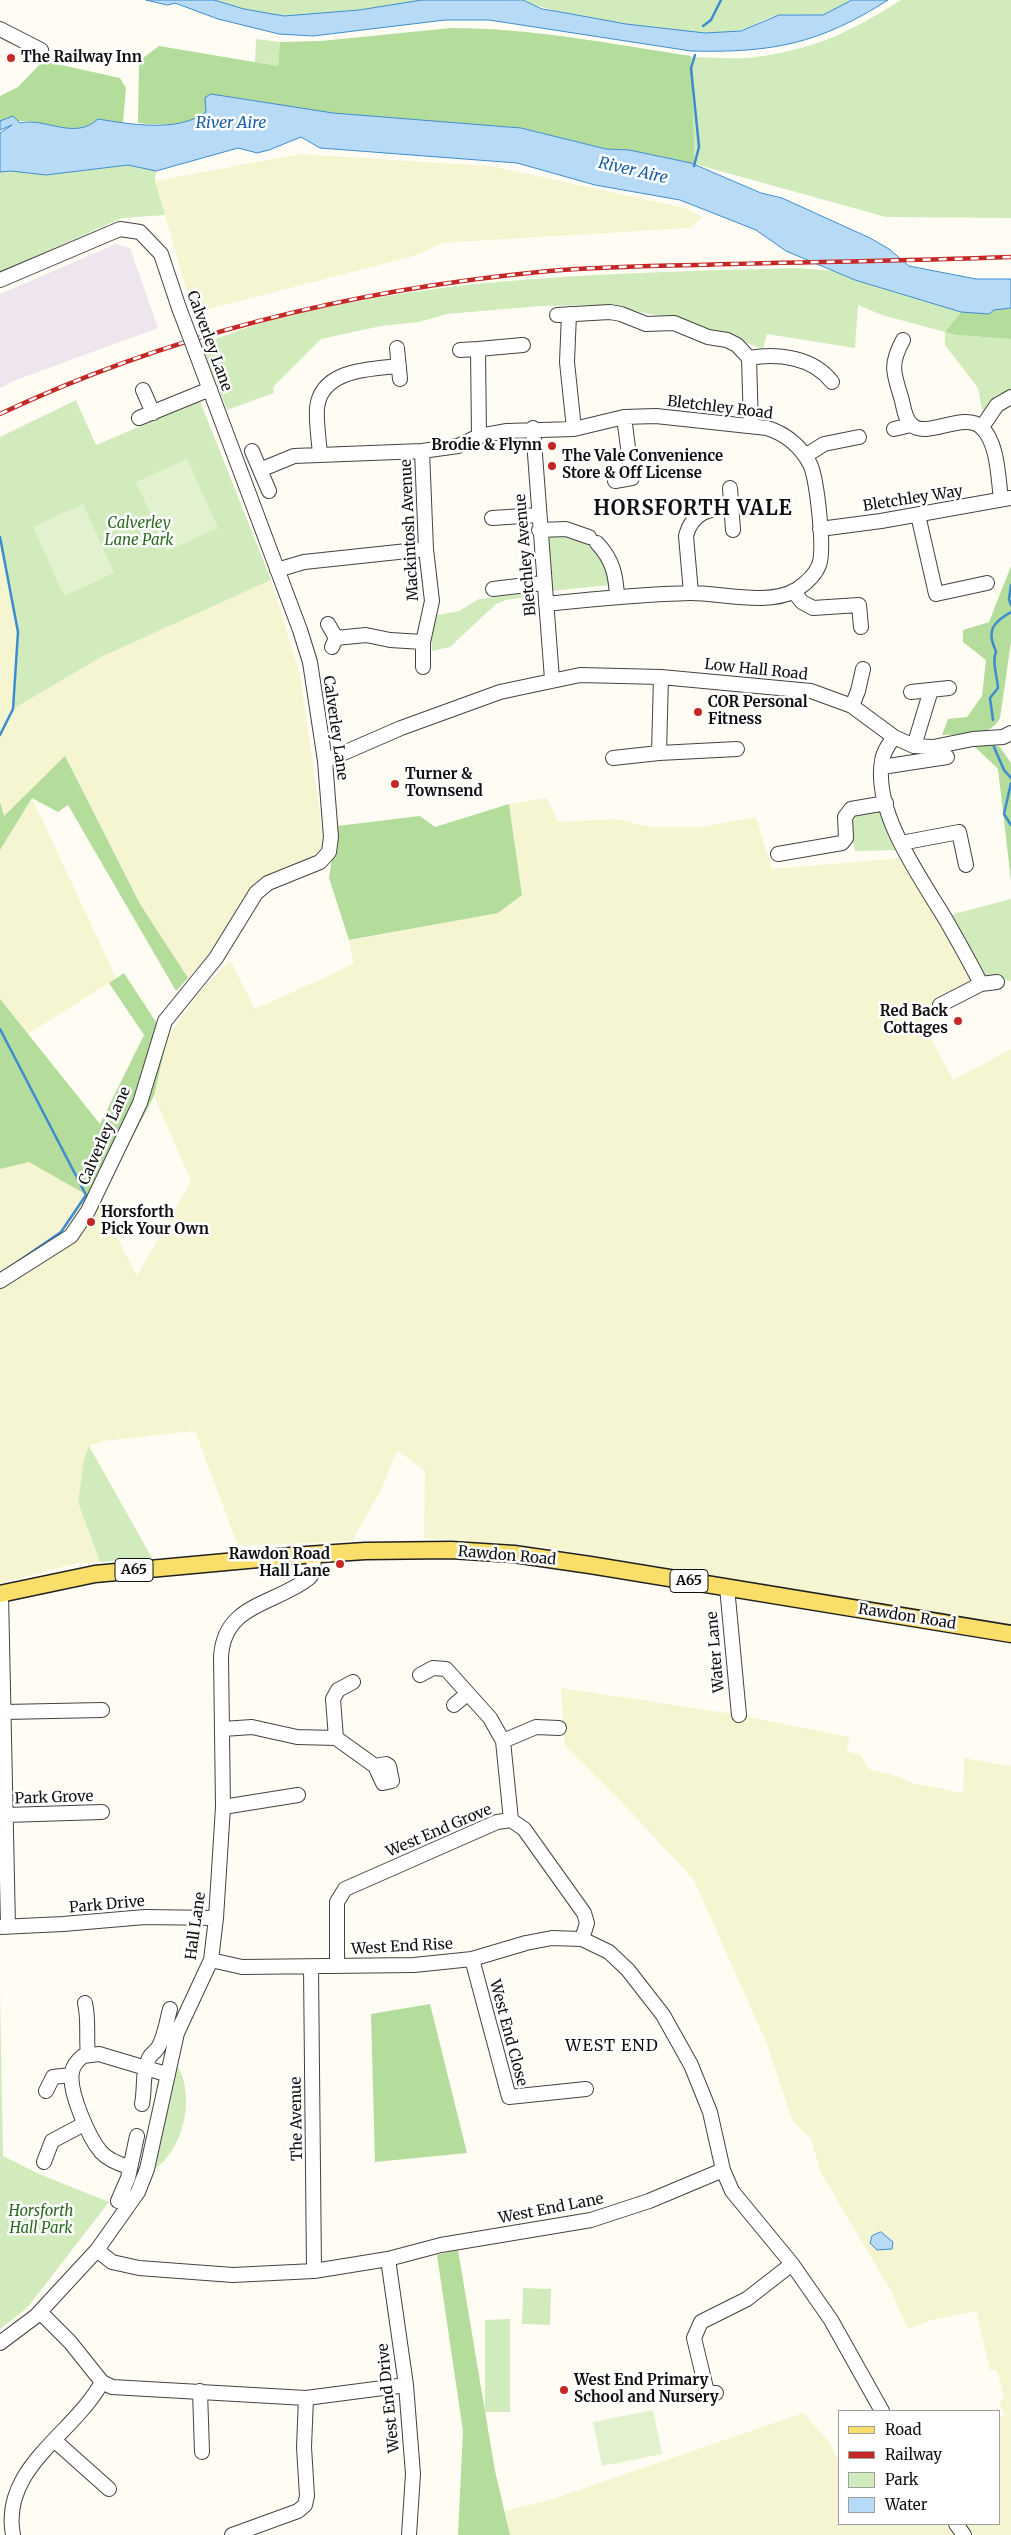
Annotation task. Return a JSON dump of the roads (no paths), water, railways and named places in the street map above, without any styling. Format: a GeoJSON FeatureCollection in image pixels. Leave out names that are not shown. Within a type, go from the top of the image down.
{"type":"FeatureCollection","features":[{"type":"Feature","properties":{"kind":"main road","name":"Rawdon Road"},"geometry":{"type":"LineString","coordinates":[[0,1594],[95,1574],[314,1555],[412,1550],[487,1552],[590,1565],[1011,1634]]}},
{"type":"Feature","properties":{"kind":"street"},"geometry":{"type":"LineString","coordinates":[[0,29],[41,50]]}},
{"type":"Feature","properties":{"kind":"street","name":"Calverley Lane"},"geometry":{"type":"LineString","coordinates":[[0,280],[120,229],[140,232],[161,254],[179,308],[310,662],[325,761],[331,836],[329,852],[320,862],[268,883],[256,892],[216,958],[164,1020],[140,1103],[88,1211],[71,1236],[0,1281]]}},
{"type":"Feature","properties":{"kind":"street"},"geometry":{"type":"LineString","coordinates":[[574,428],[563,315],[610,312],[621,314],[646,324],[674,323],[708,337],[727,340],[737,345],[749,358],[750,426]]}},
{"type":"Feature","properties":{"kind":"street"},"geometry":{"type":"LineString","coordinates":[[902,340],[894,356],[893,368],[906,417],[911,425]]}},
{"type":"Feature","properties":{"kind":"street"},"geometry":{"type":"LineString","coordinates":[[460,350],[524,346]]}},
{"type":"Feature","properties":{"kind":"street"},"geometry":{"type":"LineString","coordinates":[[320,455],[317,408],[324,392],[343,375],[353,371],[399,373],[397,348]]}},
{"type":"Feature","properties":{"kind":"street"},"geometry":{"type":"LineString","coordinates":[[478,349],[479,436]]}},
{"type":"Feature","properties":{"kind":"street"},"geometry":{"type":"LineString","coordinates":[[749,358],[770,356],[802,360],[826,374],[832,382]]}},
{"type":"Feature","properties":{"kind":"street"},"geometry":{"type":"LineString","coordinates":[[139,418],[210,389]]}},
{"type":"Feature","properties":{"kind":"street"},"geometry":{"type":"LineString","coordinates":[[143,390],[153,412]]}},
{"type":"Feature","properties":{"kind":"street"},"geometry":{"type":"LineString","coordinates":[[982,427],[997,405],[1011,397]]}},
{"type":"Feature","properties":{"kind":"street","name":"Bletchley Road"},"geometry":{"type":"LineString","coordinates":[[260,470],[294,456],[422,450],[458,446],[479,436],[533,428],[574,428],[624,417],[656,416],[750,426],[784,434],[811,465],[817,495],[820,528],[819,565],[808,582],[793,591],[767,598],[690,593],[617,597],[546,604]]}},
{"type":"Feature","properties":{"kind":"street"},"geometry":{"type":"LineString","coordinates":[[615,481],[632,478],[624,417]]}},
{"type":"Feature","properties":{"kind":"street"},"geometry":{"type":"LineString","coordinates":[[894,428],[911,425],[923,429],[970,421],[982,427],[991,439],[1006,498]]}},
{"type":"Feature","properties":{"kind":"street","name":"Bletchley Avenue"},"geometry":{"type":"LineString","coordinates":[[533,428],[543,583],[552,679]]}},
{"type":"Feature","properties":{"kind":"street"},"geometry":{"type":"LineString","coordinates":[[805,456],[824,444],[859,437]]}},
{"type":"Feature","properties":{"kind":"street","name":"Mackintosh Avenue"},"geometry":{"type":"LineString","coordinates":[[422,450],[426,549],[432,600],[423,642],[423,667]]}},
{"type":"Feature","properties":{"kind":"street"},"geometry":{"type":"LineString","coordinates":[[252,451],[269,491]]}},
{"type":"Feature","properties":{"kind":"street"},"geometry":{"type":"LineString","coordinates":[[730,488],[733,530]]}},
{"type":"Feature","properties":{"kind":"street","name":"Bletchley Way"},"geometry":{"type":"LineString","coordinates":[[820,528],[918,515],[1006,498]]}},
{"type":"Feature","properties":{"kind":"street"},"geometry":{"type":"LineString","coordinates":[[690,593],[686,536],[688,529],[695,517],[707,509],[731,506]]}},
{"type":"Feature","properties":{"kind":"street"},"geometry":{"type":"LineString","coordinates":[[492,518],[538,515]]}},
{"type":"Feature","properties":{"kind":"street"},"geometry":{"type":"LineString","coordinates":[[918,515],[936,594],[986,583]]}},
{"type":"Feature","properties":{"kind":"street"},"geometry":{"type":"LineString","coordinates":[[539,530],[566,529],[593,540],[608,556],[614,570],[617,597]]}},
{"type":"Feature","properties":{"kind":"street"},"geometry":{"type":"LineString","coordinates":[[277,570],[304,562],[426,549]]}},
{"type":"Feature","properties":{"kind":"street"},"geometry":{"type":"LineString","coordinates":[[493,588],[543,583]]}},
{"type":"Feature","properties":{"kind":"street"},"geometry":{"type":"LineString","coordinates":[[793,591],[802,602],[813,608],[859,605],[861,627]]}},
{"type":"Feature","properties":{"kind":"street"},"geometry":{"type":"LineString","coordinates":[[328,624],[334,642],[366,635],[390,640],[423,642]]}},
{"type":"Feature","properties":{"kind":"street"},"geometry":{"type":"LineString","coordinates":[[852,706],[863,669]]}},
{"type":"Feature","properties":{"kind":"street","name":"Low Hall Road"},"geometry":{"type":"LineString","coordinates":[[325,761],[401,728],[500,692],[552,679],[580,675],[661,677],[811,691],[852,706],[894,737],[914,746],[933,747],[973,739],[1003,737],[1011,733]]}},
{"type":"Feature","properties":{"kind":"street"},"geometry":{"type":"LineString","coordinates":[[659,752],[661,677]]}},
{"type":"Feature","properties":{"kind":"street"},"geometry":{"type":"LineString","coordinates":[[911,692],[949,688]]}},
{"type":"Feature","properties":{"kind":"street"},"geometry":{"type":"LineString","coordinates":[[914,746],[931,690]]}},
{"type":"Feature","properties":{"kind":"street"},"geometry":{"type":"LineString","coordinates":[[894,737],[884,754],[882,767],[886,803],[906,858],[928,892],[981,984]]}},
{"type":"Feature","properties":{"kind":"street"},"geometry":{"type":"LineString","coordinates":[[613,758],[659,752],[737,749]]}},
{"type":"Feature","properties":{"kind":"street"},"geometry":{"type":"LineString","coordinates":[[882,767],[947,757]]}},
{"type":"Feature","properties":{"kind":"street"},"geometry":{"type":"LineString","coordinates":[[778,854],[842,843],[846,838],[845,817],[851,810],[886,803]]}},
{"type":"Feature","properties":{"kind":"street"},"geometry":{"type":"LineString","coordinates":[[901,843],[959,832],[966,865]]}},
{"type":"Feature","properties":{"kind":"street"},"geometry":{"type":"LineString","coordinates":[[940,1005],[981,984],[997,982]]}},
{"type":"Feature","properties":{"kind":"street","name":"Hall Lane"},"geometry":{"type":"LineString","coordinates":[[0,2343],[40,2312],[97,2250],[138,2192],[146,2169],[166,2074],[177,2033],[211,1960],[216,1918],[223,1807],[222,1657],[226,1632],[241,1616],[309,1578],[313,1573],[314,1555]]}},
{"type":"Feature","properties":{"kind":"street","name":"Water Lane"},"geometry":{"type":"LineString","coordinates":[[727,1587],[739,1714]]}},
{"type":"Feature","properties":{"kind":"street"},"geometry":{"type":"LineString","coordinates":[[0,1594],[6,1815],[4,1927]]}},
{"type":"Feature","properties":{"kind":"street"},"geometry":{"type":"LineString","coordinates":[[420,1676],[433,1668],[442,1667],[490,1718],[503,1741],[511,1820]]}},
{"type":"Feature","properties":{"kind":"street"},"geometry":{"type":"LineString","coordinates":[[336,1738],[334,1694],[353,1682]]}},
{"type":"Feature","properties":{"kind":"street"},"geometry":{"type":"LineString","coordinates":[[454,1705],[468,1694]]}},
{"type":"Feature","properties":{"kind":"street"},"geometry":{"type":"LineString","coordinates":[[4,1712],[102,1710]]}},
{"type":"Feature","properties":{"kind":"street"},"geometry":{"type":"LineString","coordinates":[[223,1729],[252,1727],[297,1737],[336,1738],[360,1753],[375,1766]]}},
{"type":"Feature","properties":{"kind":"street"},"geometry":{"type":"LineString","coordinates":[[503,1741],[536,1727],[559,1728]]}},
{"type":"Feature","properties":{"kind":"street"},"geometry":{"type":"LineString","coordinates":[[223,1807],[298,1795]]}},
{"type":"Feature","properties":{"kind":"street","name":"Park Grove"},"geometry":{"type":"LineString","coordinates":[[6,1815],[102,1812]]}},
{"type":"Feature","properties":{"kind":"street","name":"West End Grove"},"geometry":{"type":"LineString","coordinates":[[337,1966],[336,1902],[346,1889],[497,1822],[511,1820],[524,1829],[584,1913],[587,1923],[582,1939]]}},
{"type":"Feature","properties":{"kind":"street","name":"Park Drive"},"geometry":{"type":"LineString","coordinates":[[4,1927],[145,1917],[216,1918]]}},
{"type":"Feature","properties":{"kind":"street","name":"West End Rise"},"geometry":{"type":"LineString","coordinates":[[211,1960],[242,1967],[414,1965],[472,1959],[526,1943],[552,1938],[582,1939],[609,1952],[628,1970],[662,2015],[691,2064],[707,2104],[719,2144],[723,2170]]}},
{"type":"Feature","properties":{"kind":"street","name":"West End Close"},"geometry":{"type":"LineString","coordinates":[[472,1959],[509,2097],[586,2089]]}},
{"type":"Feature","properties":{"kind":"street","name":"The Avenue"},"geometry":{"type":"LineString","coordinates":[[311,1967],[314,2271]]}},
{"type":"Feature","properties":{"kind":"street"},"geometry":{"type":"LineString","coordinates":[[85,2003],[88,2021],[86,2036],[88,2055]]}},
{"type":"Feature","properties":{"kind":"street"},"geometry":{"type":"LineString","coordinates":[[142,2104],[143,2081],[149,2058],[159,2047],[162,2035],[166,2030],[170,2009]]}},
{"type":"Feature","properties":{"kind":"street"},"geometry":{"type":"LineString","coordinates":[[129,2167],[114,2161],[102,2152],[84,2124],[72,2075],[74,2067],[79,2060],[88,2055],[99,2054],[166,2074]]}},
{"type":"Feature","properties":{"kind":"street"},"geometry":{"type":"LineString","coordinates":[[46,2091],[51,2075],[72,2075]]}},
{"type":"Feature","properties":{"kind":"street"},"geometry":{"type":"LineString","coordinates":[[44,2162],[52,2141],[84,2124]]}},
{"type":"Feature","properties":{"kind":"street"},"geometry":{"type":"LineString","coordinates":[[118,2201],[128,2178],[137,2136]]}},
{"type":"Feature","properties":{"kind":"street"},"geometry":{"type":"LineString","coordinates":[[723,2170],[732,2191],[792,2264],[831,2320],[881,2410]]}},
{"type":"Feature","properties":{"kind":"street","name":"West End Lane"},"geometry":{"type":"LineString","coordinates":[[97,2250],[112,2262],[139,2268],[232,2275],[314,2271],[388,2259],[441,2245],[592,2220],[649,2201],[723,2170]]}},
{"type":"Feature","properties":{"kind":"street","name":"West End Drive"},"geometry":{"type":"LineString","coordinates":[[388,2259],[406,2385],[413,2474],[409,2535]]}},
{"type":"Feature","properties":{"kind":"street"},"geometry":{"type":"LineString","coordinates":[[716,2393],[710,2393],[706,2388],[694,2338],[701,2322],[747,2299],[792,2264]]}},
{"type":"Feature","properties":{"kind":"street"},"geometry":{"type":"LineString","coordinates":[[40,2312],[70,2342],[102,2382],[112,2387],[306,2398],[406,2385]]}},
{"type":"Feature","properties":{"kind":"street"},"geometry":{"type":"LineString","coordinates":[[13,2535],[12,2511],[21,2482],[35,2461],[91,2399],[102,2382]]}},
{"type":"Feature","properties":{"kind":"street"},"geometry":{"type":"LineString","coordinates":[[200,2391],[202,2452]]}},
{"type":"Feature","properties":{"kind":"street"},"geometry":{"type":"LineString","coordinates":[[232,2535],[298,2511],[305,2505],[307,2496],[304,2447],[306,2398]]}},
{"type":"Feature","properties":{"kind":"street"},"geometry":{"type":"LineString","coordinates":[[54,2440],[110,2489]]}},
{"type":"Feature","properties":{"kind":"water"},"geometry":{"type":"Polygon","coordinates":[[[146,0],[214,0],[244,9],[284,16],[359,10],[422,0],[523,0],[542,9],[626,24],[705,33],[741,31],[779,15],[823,15],[852,0],[888,0],[840,27],[794,43],[746,50],[691,51],[489,20],[445,20],[313,36],[279,34],[218,19],[175,3],[168,5],[146,0]]]}},
{"type":"Feature","properties":{"kind":"water","name":"River Aire"},"geometry":{"type":"Polygon","coordinates":[[[211,94],[333,113],[521,128],[606,149],[629,150],[691,163],[761,193],[782,198],[870,238],[889,249],[909,266],[976,279],[1011,279],[1011,308],[994,310],[989,314],[961,312],[855,280],[786,251],[756,230],[680,200],[595,185],[517,163],[320,148],[301,137],[257,153],[238,148],[156,171],[128,165],[46,175],[11,171],[0,172],[0,133],[12,125],[0,130],[0,121],[13,116],[20,123],[40,123],[70,128],[89,125],[98,119],[138,125],[168,125],[195,119],[206,112],[205,98],[211,94]]]}},
{"type":"Feature","properties":{"kind":"water"},"geometry":{"type":"Polygon","coordinates":[[[881,2232],[893,2242],[892,2249],[877,2250],[870,2243],[872,2236],[881,2232]]]}},
{"type":"Feature","properties":{"kind":"waterway"},"geometry":{"type":"LineString","coordinates":[[703,26],[711,20],[721,0]]}},
{"type":"Feature","properties":{"kind":"waterway"},"geometry":{"type":"LineString","coordinates":[[694,166],[699,147],[691,68],[695,55]]}},
{"type":"Feature","properties":{"kind":"waterway"},"geometry":{"type":"LineString","coordinates":[[0,537],[18,632],[13,709],[0,735]]}},
{"type":"Feature","properties":{"kind":"waterway"},"geometry":{"type":"LineString","coordinates":[[1011,585],[1009,599],[1011,605]]}},
{"type":"Feature","properties":{"kind":"waterway"},"geometry":{"type":"LineString","coordinates":[[993,720],[990,698],[998,688],[995,665],[996,651],[992,633],[996,623],[1011,612]]}},
{"type":"Feature","properties":{"kind":"waterway"},"geometry":{"type":"LineString","coordinates":[[994,747],[1004,770],[1011,778]]}},
{"type":"Feature","properties":{"kind":"waterway"},"geometry":{"type":"LineString","coordinates":[[1011,783],[1004,814],[1011,825]]}},
{"type":"Feature","properties":{"kind":"waterway"},"geometry":{"type":"LineString","coordinates":[[0,1029],[86,1195],[61,1232],[13,1265]]}},
{"type":"Feature","properties":{"kind":"railway"},"geometry":{"type":"LineString","coordinates":[[0,414],[66,385],[200,337],[268,318],[407,289],[549,271],[640,266],[1011,257]]}},
{"type":"Feature","properties":{"kind":"place","name":"The Railway Inn"},"geometry":{"type":"Point","coordinates":[11,58]}},
{"type":"Feature","properties":{"kind":"place","name":"Brodie & Flynn"},"geometry":{"type":"Point","coordinates":[552,446]}},
{"type":"Feature","properties":{"kind":"place","name":"The Vale Convenience Store & Off License"},"geometry":{"type":"Point","coordinates":[552,466]}},
{"type":"Feature","properties":{"kind":"place","name":"COR Personal Fitness"},"geometry":{"type":"Point","coordinates":[698,712]}},
{"type":"Feature","properties":{"kind":"place","name":"Turner & Townsend"},"geometry":{"type":"Point","coordinates":[395,784]}},
{"type":"Feature","properties":{"kind":"place","name":"Red Back Cottages"},"geometry":{"type":"Point","coordinates":[958,1021]}},
{"type":"Feature","properties":{"kind":"place","name":"Horsforth Pick Your Own"},"geometry":{"type":"Point","coordinates":[91,1222]}},
{"type":"Feature","properties":{"kind":"place","name":"Rawdon Road Hall Lane"},"geometry":{"type":"Point","coordinates":[340,1564]}},
{"type":"Feature","properties":{"kind":"place","name":"West End Primary School and Nursery"},"geometry":{"type":"Point","coordinates":[564,2390]}},
{"type":"Feature","properties":{"kind":"district","name":"HORSFORTH VALE"},"geometry":{"type":"Point","coordinates":[693,509]}},
{"type":"Feature","properties":{"kind":"district","name":"WEST END"},"geometry":{"type":"Point","coordinates":[612,2046]}},
{"type":"Feature","properties":{"kind":"park label","name":"Calverley Lane Park"},"geometry":{"type":"Point","coordinates":[139,532]}},
{"type":"Feature","properties":{"kind":"park label","name":"Horsforth Hall Park"},"geometry":{"type":"Point","coordinates":[41,2220]}}]}
